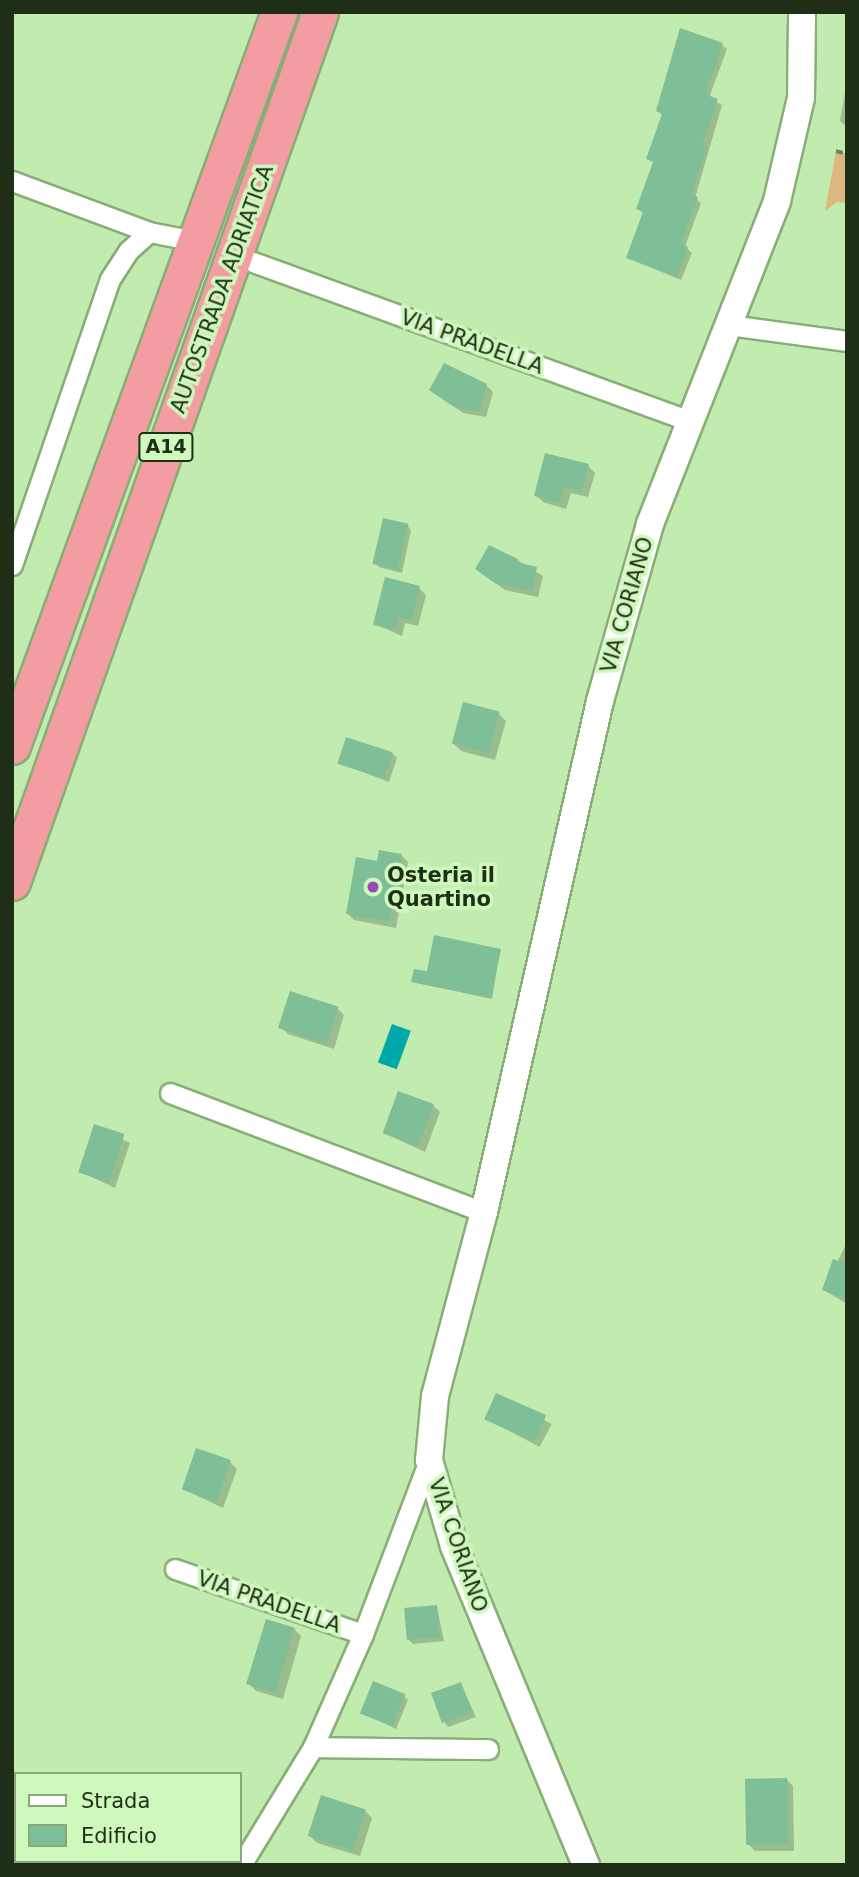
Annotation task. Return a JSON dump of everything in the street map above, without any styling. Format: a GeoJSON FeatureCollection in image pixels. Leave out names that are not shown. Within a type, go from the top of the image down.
{"type":"FeatureCollection","features":[{"type":"Feature","properties":{"kind":"highway","name":"AUTOSTRADA ADRIATICA"},"geometry":{"type":"LineString","coordinates":[[12,746],[279,12]]}},
{"type":"Feature","properties":{"kind":"highway","name":"AUTOSTRADA ADRIATICA"},"geometry":{"type":"LineString","coordinates":[[12,882],[320,12]]}},
{"type":"Feature","properties":{"kind":"main road","name":"VIA CORIANO"},"geometry":{"type":"LineString","coordinates":[[586,1865],[454,1546],[429,1460],[435,1396],[484,1212],[600,701],[650,524],[777,201],[801,99],[802,12]]}},
{"type":"Feature","properties":{"kind":"street"},"geometry":{"type":"LineString","coordinates":[[12,181],[149,232],[181,238]]}},
{"type":"Feature","properties":{"kind":"street"},"geometry":{"type":"LineString","coordinates":[[12,565],[110,279],[128,251],[149,232]]}},
{"type":"Feature","properties":{"kind":"street","name":"VIA PRADELLA"},"geometry":{"type":"LineString","coordinates":[[253,262],[692,422]]}},
{"type":"Feature","properties":{"kind":"street"},"geometry":{"type":"LineString","coordinates":[[729,325],[847,341]]}},
{"type":"Feature","properties":{"kind":"street"},"geometry":{"type":"LineString","coordinates":[[170,1094],[484,1212]]}},
{"type":"Feature","properties":{"kind":"street","name":"VIA PRADELLA"},"geometry":{"type":"LineString","coordinates":[[241,1865],[313,1747],[363,1634],[429,1460]]}},
{"type":"Feature","properties":{"kind":"street","name":"VIA PRADELLA"},"geometry":{"type":"LineString","coordinates":[[175,1569],[363,1634]]}},
{"type":"Feature","properties":{"kind":"street"},"geometry":{"type":"LineString","coordinates":[[313,1747],[488,1749]]}},
{"type":"Feature","properties":{"kind":"path"},"geometry":{"type":"LineString","coordinates":[[836,151],[847,154]]}},
{"type":"Feature","properties":{"kind":"shaded area"},"geometry":{"type":"Polygon","coordinates":[[[836,151],[847,154],[847,203],[837,202],[825,211],[836,151]]]}},
{"type":"Feature","properties":{"kind":"water"},"geometry":{"type":"Polygon","coordinates":[[[392,1024],[411,1031],[397,1069],[378,1063],[392,1024]]]}},
{"type":"Feature","properties":{"kind":"building"},"geometry":{"type":"Polygon","coordinates":[[[680,28],[723,43],[705,94],[718,99],[702,145],[708,147],[691,195],[698,197],[681,244],[688,247],[677,277],[626,258],[643,212],[636,209],[653,162],[646,159],[662,114],[656,111],[680,28]]]}},
{"type":"Feature","properties":{"kind":"building"},"geometry":{"type":"Polygon","coordinates":[[[444,363],[487,384],[479,411],[454,407],[429,390],[444,363]]]}},
{"type":"Feature","properties":{"kind":"building"},"geometry":{"type":"Polygon","coordinates":[[[545,453],[589,464],[581,492],[564,487],[560,503],[534,496],[545,453]]]}},
{"type":"Feature","properties":{"kind":"building"},"geometry":{"type":"Polygon","coordinates":[[[383,518],[408,524],[398,570],[372,564],[383,518]]]}},
{"type":"Feature","properties":{"kind":"building"},"geometry":{"type":"Polygon","coordinates":[[[489,545],[518,559],[517,562],[537,567],[532,591],[496,584],[475,569],[489,545]]]}},
{"type":"Feature","properties":{"kind":"building"},"geometry":{"type":"Polygon","coordinates":[[[385,577],[420,586],[411,620],[398,617],[395,630],[373,625],[385,577]]]}},
{"type":"Feature","properties":{"kind":"building"},"geometry":{"type":"Polygon","coordinates":[[[463,702],[500,712],[489,753],[452,744],[463,702]]]}},
{"type":"Feature","properties":{"kind":"building"},"geometry":{"type":"Polygon","coordinates":[[[346,737],[393,752],[384,779],[337,764],[346,737]]]}},
{"type":"Feature","properties":{"kind":"building","name":"Osteria il Quartino"},"geometry":{"type":"Polygon","coordinates":[[[379,850],[402,854],[390,922],[346,914],[356,857],[377,861],[379,850]]]}},
{"type":"Feature","properties":{"kind":"building"},"geometry":{"type":"Polygon","coordinates":[[[434,935],[501,949],[491,998],[411,982],[414,969],[427,971],[434,935]]]}},
{"type":"Feature","properties":{"kind":"building"},"geometry":{"type":"Polygon","coordinates":[[[290,991],[339,1007],[326,1044],[278,1028],[290,991]]]}},
{"type":"Feature","properties":{"kind":"building"},"geometry":{"type":"Polygon","coordinates":[[[398,1091],[434,1104],[418,1146],[383,1133],[398,1091]]]}},
{"type":"Feature","properties":{"kind":"building"},"geometry":{"type":"Polygon","coordinates":[[[94,1124],[124,1134],[109,1182],[78,1173],[94,1124]]]}},
{"type":"Feature","properties":{"kind":"building"},"geometry":{"type":"Polygon","coordinates":[[[833,1259],[847,1264],[847,1299],[822,1290],[833,1259]]]}},
{"type":"Feature","properties":{"kind":"building"},"geometry":{"type":"Polygon","coordinates":[[[496,1393],[546,1415],[534,1442],[484,1419],[496,1393]]]}},
{"type":"Feature","properties":{"kind":"building"},"geometry":{"type":"Polygon","coordinates":[[[196,1448],[231,1460],[217,1502],[182,1490],[196,1448]]]}},
{"type":"Feature","properties":{"kind":"building"},"geometry":{"type":"Polygon","coordinates":[[[437,1605],[440,1637],[407,1640],[404,1608],[437,1605]]]}},
{"type":"Feature","properties":{"kind":"building"},"geometry":{"type":"Polygon","coordinates":[[[266,1619],[295,1628],[275,1693],[246,1684],[266,1619]]]}},
{"type":"Feature","properties":{"kind":"building"},"geometry":{"type":"Polygon","coordinates":[[[373,1681],[405,1694],[392,1727],[360,1713],[373,1681]]]}},
{"type":"Feature","properties":{"kind":"building"},"geometry":{"type":"Polygon","coordinates":[[[461,1682],[472,1712],[442,1723],[431,1693],[461,1682]]]}},
{"type":"Feature","properties":{"kind":"building"},"geometry":{"type":"Polygon","coordinates":[[[787,1778],[788,1844],[746,1845],[745,1779],[787,1778]]]}},
{"type":"Feature","properties":{"kind":"building"},"geometry":{"type":"Polygon","coordinates":[[[321,1795],[366,1810],[352,1850],[308,1836],[321,1795]]]}},
{"type":"Feature","properties":{"kind":"place","name":"Osteria il Quartino"},"geometry":{"type":"Point","coordinates":[373,887]}}]}
